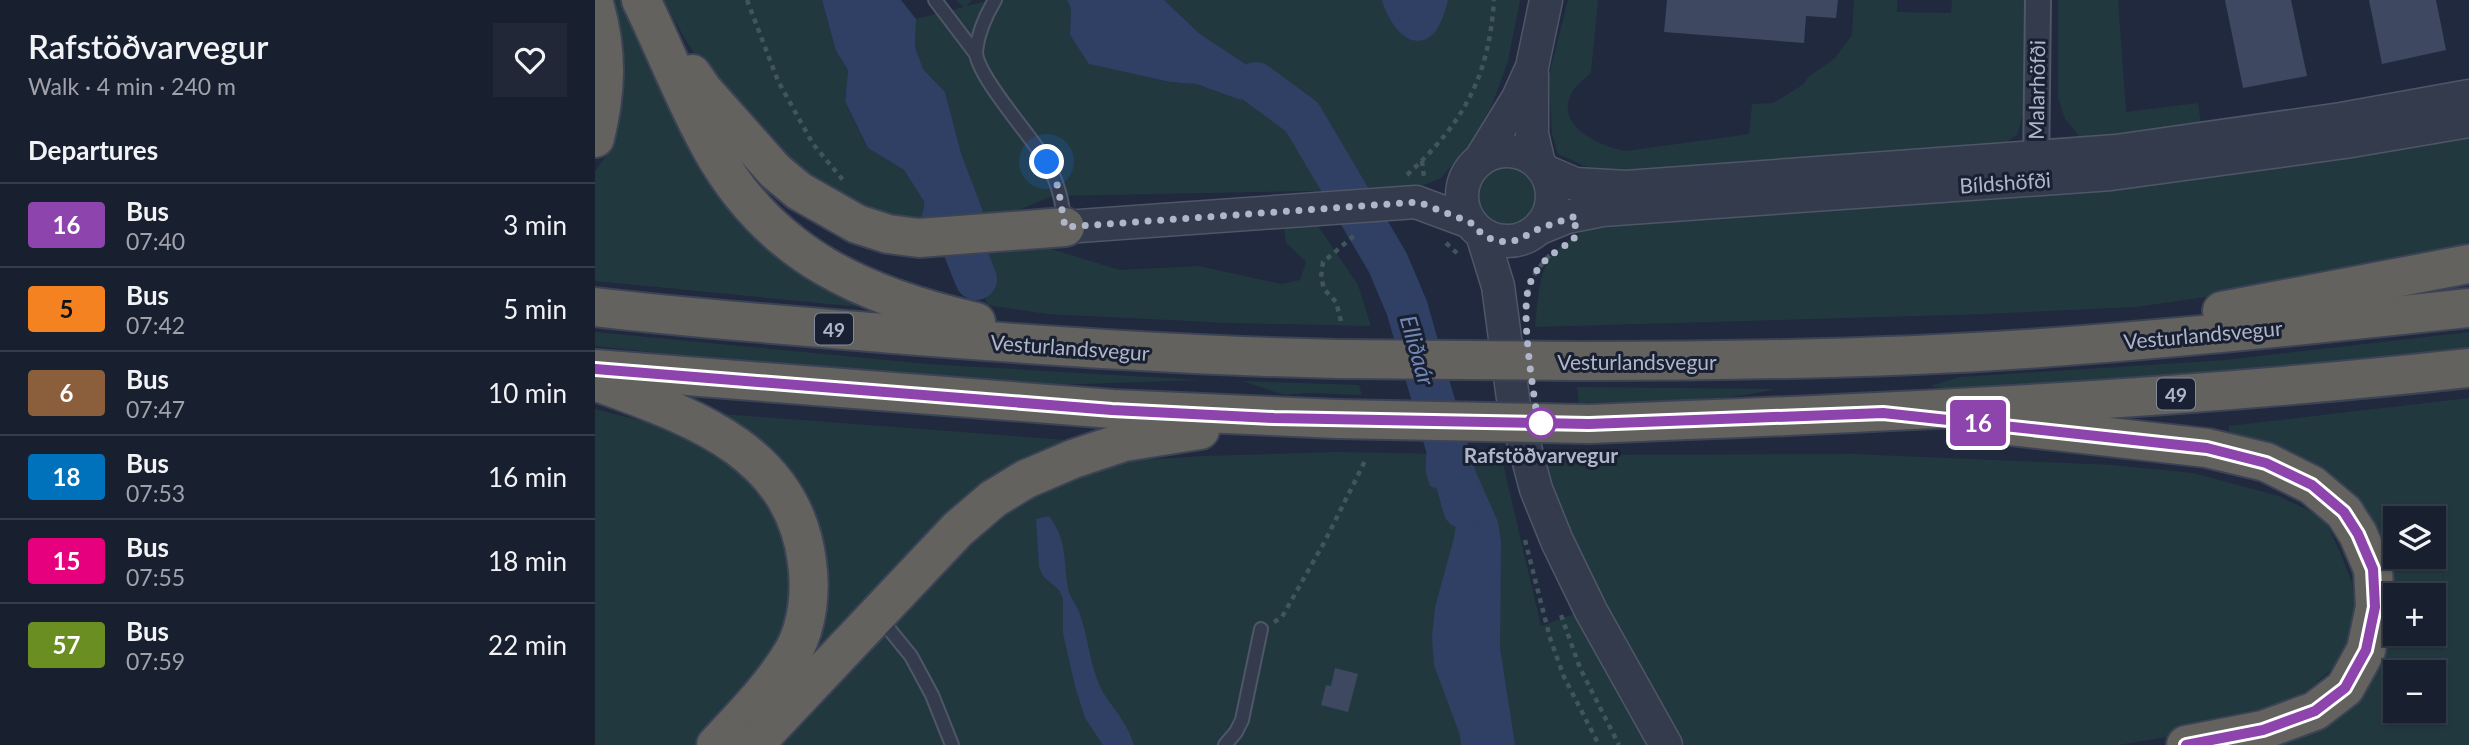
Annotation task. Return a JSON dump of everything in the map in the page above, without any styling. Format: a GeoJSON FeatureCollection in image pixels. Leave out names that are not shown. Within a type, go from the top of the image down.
{"type":"FeatureCollection","features":[{"type":"Feature","properties":{"kind":"highway"},"geometry":{"type":"LineString","coordinates":[[641,0],[703,90],[775,171],[827,210],[856,224],[888,234],[919,238],[1065,227]]}},
{"type":"Feature","properties":{"kind":"highway"},"geometry":{"type":"LineString","coordinates":[[641,0],[712,150],[753,206],[784,238],[817,263],[887,297],[1073,348]]}},
{"type":"Feature","properties":{"kind":"highway"},"geometry":{"type":"LineString","coordinates":[[595,7],[603,48],[605,85],[595,138]]}},
{"type":"Feature","properties":{"kind":"highway"},"geometry":{"type":"LineString","coordinates":[[2024,349],[2469,264]]}},
{"type":"Feature","properties":{"kind":"highway","name":"Vesturlandsvegur"},"geometry":{"type":"LineString","coordinates":[[595,307],[688,318],[1073,348],[1221,356],[1582,361],[1742,361],[2024,349],[2254,331],[2469,308]]}},
{"type":"Feature","properties":{"kind":"highway","name":"49"},"geometry":{"type":"LineString","coordinates":[[595,369],[1112,410],[1274,418],[1589,424],[1883,413],[2322,384],[2469,368]]}},
{"type":"Feature","properties":{"kind":"highway"},"geometry":{"type":"LineString","coordinates":[[595,381],[683,416],[719,434],[753,458],[779,485],[798,519],[809,581],[807,611],[795,648],[763,695],[716,745]]}},
{"type":"Feature","properties":{"kind":"highway"},"geometry":{"type":"LineString","coordinates":[[1883,413],[2207,448],[2266,463],[2312,485],[2344,512],[2358,534],[2373,569],[2375,607],[2366,650],[2345,688],[2315,711],[2263,730],[2186,745]]}},
{"type":"Feature","properties":{"kind":"highway"},"geometry":{"type":"LineString","coordinates":[[754,745],[958,529],[993,499],[1026,479],[1073,459],[1124,442],[1274,418]]}},
{"type":"Feature","properties":{"kind":"street"},"geometry":{"type":"LineString","coordinates":[[1503,321],[1518,259],[1552,206],[1550,182],[1542,168],[1532,134],[1532,67],[1546,0]]}},
{"type":"Feature","properties":{"kind":"street","name":"Malarhöfði"},"geometry":{"type":"LineString","coordinates":[[2036,168],[2038,0]]}},
{"type":"Feature","properties":{"kind":"street"},"geometry":{"type":"LineString","coordinates":[[1532,67],[1518,98],[1464,182],[1464,209],[1476,228],[1498,286],[1514,406],[1536,489],[1557,541],[1591,611],[1666,745]]}},
{"type":"Feature","properties":{"kind":"street","name":"Bíldshöfði"},"geometry":{"type":"LineString","coordinates":[[1412,198],[1476,228],[1493,240],[1506,242],[1518,240],[1576,216],[1602,210],[2036,168],[2116,151],[2212,139],[2469,96]]}},
{"type":"Feature","properties":{"kind":"street","name":"Bíldshöfði"},"geometry":{"type":"LineString","coordinates":[[1065,227],[1272,213],[1412,198],[1440,187],[1491,154],[1504,151],[1529,156],[1542,168],[1575,184],[1626,187],[2036,168],[2111,174],[2214,161],[2469,121]]}},
{"type":"Feature","properties":{"kind":"lane"},"geometry":{"type":"LineString","coordinates":[[935,0],[976,54],[994,89],[1047,162],[1058,187],[1065,227]]}},
{"type":"Feature","properties":{"kind":"lane"},"geometry":{"type":"LineString","coordinates":[[976,54],[982,26],[995,0]]}},
{"type":"Feature","properties":{"kind":"lane"},"geometry":{"type":"LineString","coordinates":[[877,615],[911,656],[932,695],[952,745]]}},
{"type":"Feature","properties":{"kind":"lane"},"geometry":{"type":"LineString","coordinates":[[1224,745],[1236,733],[1242,720],[1261,629]]}},
{"type":"Feature","properties":{"kind":"path"},"geometry":{"type":"LineString","coordinates":[[747,0],[778,81],[813,144],[844,180]]}},
{"type":"Feature","properties":{"kind":"path"},"geometry":{"type":"LineString","coordinates":[[1412,198],[1422,161],[1461,115],[1479,81],[1489,40],[1494,0]]}},
{"type":"Feature","properties":{"kind":"path"},"geometry":{"type":"LineString","coordinates":[[1528,298],[1529,288],[1544,261],[1551,253],[1574,240],[1576,216]]}},
{"type":"Feature","properties":{"kind":"path"},"geometry":{"type":"LineString","coordinates":[[1339,248],[1323,262],[1321,276],[1324,289],[1336,302],[1341,321]]}},
{"type":"Feature","properties":{"kind":"path"},"geometry":{"type":"LineString","coordinates":[[1261,629],[1282,617],[1325,541],[1366,459]]}},
{"type":"Feature","properties":{"kind":"shaded area"},"geometry":{"type":"Polygon","coordinates":[[[602,0],[622,0],[805,274],[860,307],[595,281],[595,172],[607,154],[615,81],[602,0]]]}},
{"type":"Feature","properties":{"kind":"shaded area"},"geometry":{"type":"Polygon","coordinates":[[[663,0],[822,0],[836,51],[848,70],[845,101],[868,148],[904,170],[925,203],[921,218],[901,228],[824,200],[734,110],[688,44],[663,0]]]}},
{"type":"Feature","properties":{"kind":"shaded area"},"geometry":{"type":"Polygon","coordinates":[[[956,0],[973,0],[966,6],[992,0],[1067,0],[1071,9],[1070,35],[1090,64],[1170,82],[1196,84],[1241,100],[1253,69],[1200,34],[1164,0],[1520,0],[1508,61],[1492,105],[1471,143],[1440,179],[1412,189],[1052,196],[1019,210],[984,214],[961,153],[945,92],[923,69],[915,47],[916,19],[964,7],[956,0]]]}},
{"type":"Feature","properties":{"kind":"shaded area"},"geometry":{"type":"Polygon","coordinates":[[[1568,0],[1598,0],[1591,73],[1575,88],[1569,101],[1568,112],[1573,122],[1591,139],[1615,149],[1626,151],[1749,134],[1752,104],[1773,103],[1804,84],[1808,77],[1834,59],[1852,35],[1854,0],[1897,0],[1897,12],[1951,13],[1952,0],[2026,0],[2024,111],[2017,135],[1998,148],[1625,172],[1596,171],[1558,154],[1552,134],[1549,75],[1568,0]]]}},
{"type":"Feature","properties":{"kind":"shaded area"},"geometry":{"type":"Polygon","coordinates":[[[2058,0],[2118,0],[2126,112],[2198,103],[2202,132],[2095,144],[2079,136],[2065,119],[2058,97],[2058,0]]]}},
{"type":"Feature","properties":{"kind":"shaded area"},"geometry":{"type":"Polygon","coordinates":[[[2469,130],[2469,255],[2396,270],[2136,307],[1535,327],[1539,291],[1546,266],[1562,246],[1593,226],[2469,130]]]}},
{"type":"Feature","properties":{"kind":"shaded area"},"geometry":{"type":"Polygon","coordinates":[[[1507,164],[1529,173],[1538,195],[1529,217],[1507,226],[1485,217],[1476,195],[1485,173],[1507,164]]]}},
{"type":"Feature","properties":{"kind":"shaded area"},"geometry":{"type":"Polygon","coordinates":[[[1318,226],[1358,285],[1371,326],[1230,323],[1047,314],[987,305],[972,251],[1031,243],[1120,270],[1199,266],[1281,284],[1300,280],[1306,262],[1286,243],[1284,228],[1318,226]]]}},
{"type":"Feature","properties":{"kind":"shaded area"},"geometry":{"type":"Polygon","coordinates":[[[595,332],[928,364],[1202,380],[1052,385],[821,370],[595,346],[595,332]]]}},
{"type":"Feature","properties":{"kind":"shaded area"},"geometry":{"type":"Polygon","coordinates":[[[2469,332],[2469,353],[1967,392],[1930,386],[1960,377],[2226,360],[2469,332]]]}},
{"type":"Feature","properties":{"kind":"shaded area"},"geometry":{"type":"Polygon","coordinates":[[[1242,381],[1359,385],[1362,395],[1284,395],[1242,381]]]}},
{"type":"Feature","properties":{"kind":"shaded area"},"geometry":{"type":"Polygon","coordinates":[[[1577,387],[1776,389],[1703,399],[1579,403],[1577,387]]]}},
{"type":"Feature","properties":{"kind":"shaded area"},"geometry":{"type":"Polygon","coordinates":[[[2469,398],[2469,745],[2238,745],[2330,714],[2382,549],[2229,444],[2229,426],[2469,398]]]}},
{"type":"Feature","properties":{"kind":"shaded area"},"geometry":{"type":"Polygon","coordinates":[[[595,409],[678,430],[746,469],[780,511],[795,577],[783,648],[702,745],[595,745],[595,409]]]}},
{"type":"Feature","properties":{"kind":"shaded area"},"geometry":{"type":"Polygon","coordinates":[[[708,413],[1094,442],[790,679],[810,516],[787,466],[708,413]]]}},
{"type":"Feature","properties":{"kind":"shaded area"},"geometry":{"type":"Polygon","coordinates":[[[1337,452],[1501,455],[1541,626],[1577,613],[1656,745],[770,745],[978,526],[1048,482],[1124,461],[1337,452]]]}},
{"type":"Feature","properties":{"kind":"shaded area"},"geometry":{"type":"Polygon","coordinates":[[[1853,454],[2112,465],[2193,473],[2279,496],[2324,518],[2352,583],[2356,620],[2342,660],[2309,689],[2262,721],[2118,745],[1685,745],[1602,599],[1558,502],[1542,455],[1853,454]]]}},
{"type":"Feature","properties":{"kind":"water"},"geometry":{"type":"Polygon","coordinates":[[[822,0],[901,0],[916,19],[915,47],[923,69],[945,92],[961,153],[984,214],[921,218],[925,203],[904,170],[868,148],[845,101],[848,70],[836,51],[822,0]]]}},
{"type":"Feature","properties":{"kind":"water"},"geometry":{"type":"Polygon","coordinates":[[[1067,0],[1164,0],[1200,34],[1253,69],[1256,83],[1241,100],[1196,84],[1170,82],[1089,64],[1070,35],[1071,9],[1067,0]]]}},
{"type":"Feature","properties":{"kind":"water"},"geometry":{"type":"Polygon","coordinates":[[[1382,0],[1448,0],[1435,32],[1423,40],[1415,41],[1407,38],[1394,25],[1382,0]]]}},
{"type":"Feature","properties":{"kind":"water"},"geometry":{"type":"Polygon","coordinates":[[[1426,454],[1472,455],[1475,470],[1498,522],[1501,542],[1500,648],[1515,745],[1461,745],[1460,735],[1434,665],[1432,637],[1435,607],[1457,517],[1442,490],[1430,486],[1426,473],[1426,454]]]}},
{"type":"Feature","properties":{"kind":"water"},"geometry":{"type":"Polygon","coordinates":[[[1049,516],[1062,543],[1069,591],[1078,609],[1099,685],[1125,725],[1134,745],[1103,745],[1085,718],[1063,633],[1063,599],[1059,590],[1043,576],[1039,567],[1036,519],[1049,516]]]}},
{"type":"Feature","properties":{"kind":"building"},"geometry":{"type":"Polygon","coordinates":[[[1667,0],[1838,0],[1836,18],[1806,16],[1804,43],[1664,32],[1667,0]]]}},
{"type":"Feature","properties":{"kind":"building"},"geometry":{"type":"Polygon","coordinates":[[[2225,0],[2291,0],[2307,76],[2243,88],[2225,0]]]}},
{"type":"Feature","properties":{"kind":"building"},"geometry":{"type":"Polygon","coordinates":[[[2369,0],[2436,0],[2446,50],[2382,64],[2369,0]]]}},
{"type":"Feature","properties":{"kind":"building"},"geometry":{"type":"Polygon","coordinates":[[[1335,668],[1358,674],[1348,712],[1321,705],[1326,685],[1331,686],[1335,668]]]}},
{"type":"Feature","properties":{"kind":"waterway","name":"Elliðaár"},"geometry":{"type":"LineString","coordinates":[[1256,83],[1302,117],[1388,263],[1407,308],[1464,508]]}},
{"type":"Feature","properties":{"kind":"waterway","name":"Elliðaár"},"geometry":{"type":"LineString","coordinates":[[945,202],[976,279]]}},
{"type":"Feature","properties":{"kind":"bus line","name":"16"},"geometry":{"type":"LineString","coordinates":[[595,369],[1112,410],[1274,418],[1589,424],[1883,413],[2207,448],[2266,463],[2312,485],[2344,512],[2358,534],[2373,569],[2375,607],[2366,650],[2345,688],[2315,711],[2263,730],[2186,745]]}},
{"type":"Feature","properties":{"kind":"place","name":"Rafstöðvarvegur"},"geometry":{"type":"Point","coordinates":[1541,423]}},
{"type":"Feature","properties":{"kind":"route"},"geometry":{"type":"LineString","coordinates":[[1047,162],[1058,187],[1065,227],[1418,202],[1438,212],[1470,222],[1475,229],[1493,240],[1506,242],[1518,240],[1540,228],[1576,216],[1574,240],[1551,253],[1529,288],[1526,318],[1539,428],[1541,423]]}}]}
